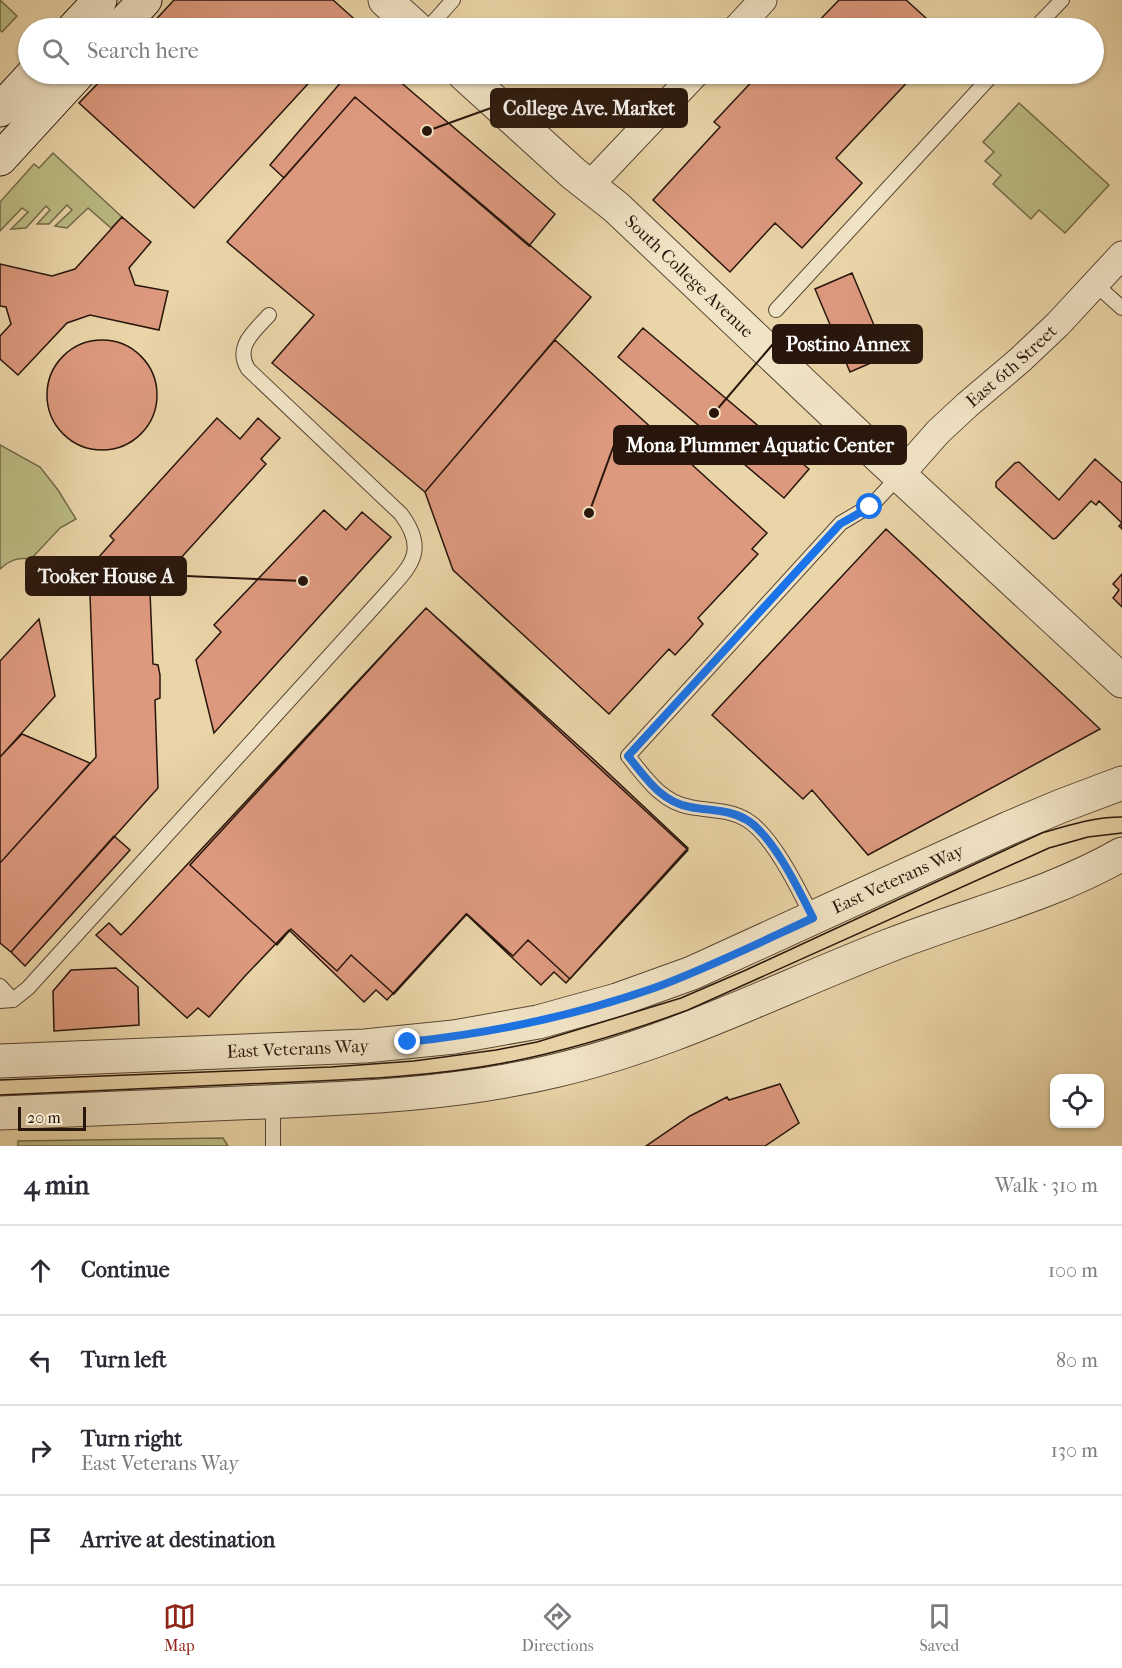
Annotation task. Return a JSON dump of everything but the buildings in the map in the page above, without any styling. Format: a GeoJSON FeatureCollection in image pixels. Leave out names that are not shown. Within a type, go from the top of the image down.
{"type":"FeatureCollection","features":[{"type":"Feature","properties":{"kind":"street"},"geometry":{"type":"LineString","coordinates":[[83,18],[100,0]]}},
{"type":"Feature","properties":{"kind":"street"},"geometry":{"type":"LineString","coordinates":[[128,18],[145,0]]}},
{"type":"Feature","properties":{"kind":"street"},"geometry":{"type":"LineString","coordinates":[[385,0],[405,18]]}},
{"type":"Feature","properties":{"kind":"street"},"geometry":{"type":"LineString","coordinates":[[746,18],[763,0]]}},
{"type":"Feature","properties":{"kind":"street"},"geometry":{"type":"LineString","coordinates":[[0,110],[24,84]]}},
{"type":"Feature","properties":{"kind":"street"},"geometry":{"type":"LineString","coordinates":[[31,84],[48,107]]}},
{"type":"Feature","properties":{"kind":"street"},"geometry":{"type":"LineString","coordinates":[[0,159],[69,84]]}},
{"type":"Feature","properties":{"kind":"street","name":"South College Avenue"},"geometry":{"type":"LineString","coordinates":[[476,84],[588,187],[616,207],[1122,681]]}},
{"type":"Feature","properties":{"kind":"street"},"geometry":{"type":"LineString","coordinates":[[588,187],[686,84]]}},
{"type":"Feature","properties":{"kind":"street","name":"East 6th Street"},"geometry":{"type":"LineString","coordinates":[[900,475],[938,432],[1043,339],[1122,255]]}},
{"type":"Feature","properties":{"kind":"street","name":"East Veterans Way"},"geometry":{"type":"LineString","coordinates":[[0,1061],[365,1046],[454,1037],[580,1011],[655,987],[1061,806],[1122,783]]}},
{"type":"Feature","properties":{"kind":"street"},"geometry":{"type":"LineString","coordinates":[[0,1113],[384,1097],[440,1092],[587,1063],[685,1031],[887,946],[1074,879],[1122,854]]}},
{"type":"Feature","properties":{"kind":"lane"},"geometry":{"type":"LineString","coordinates":[[437,18],[453,0]]}},
{"type":"Feature","properties":{"kind":"lane"},"geometry":{"type":"LineString","coordinates":[[1045,18],[1062,0]]}},
{"type":"Feature","properties":{"kind":"lane"},"geometry":{"type":"LineString","coordinates":[[776,310],[984,84]]}},
{"type":"Feature","properties":{"kind":"lane"},"geometry":{"type":"LineString","coordinates":[[1095,284],[1122,308]]}},
{"type":"Feature","properties":{"kind":"lane"},"geometry":{"type":"LineString","coordinates":[[0,986],[6,1001],[20,997],[358,625],[405,572],[415,554],[416,542],[411,528],[401,514],[248,369],[243,361],[242,353],[247,339],[269,315]]}},
{"type":"Feature","properties":{"kind":"lane"},"geometry":{"type":"LineString","coordinates":[[813,918],[771,843],[761,831],[748,820],[731,813],[674,803],[660,794],[628,756],[840,524],[873,504],[900,475]]}},
{"type":"Feature","properties":{"kind":"lane"},"geometry":{"type":"LineString","coordinates":[[273,1102],[273,1146]]}},
{"type":"Feature","properties":{"kind":"green space"},"geometry":{"type":"Polygon","coordinates":[[[0,0],[17,16],[2,32],[0,30],[0,0]]]}},
{"type":"Feature","properties":{"kind":"green space"},"geometry":{"type":"Polygon","coordinates":[[[1019,103],[1109,185],[1065,233],[1039,210],[1031,219],[993,184],[1001,175],[985,161],[994,152],[983,142],[1019,103]]]}},
{"type":"Feature","properties":{"kind":"green space"},"geometry":{"type":"Polygon","coordinates":[[[53,153],[122,217],[111,228],[88,208],[67,228],[55,226],[72,210],[67,205],[49,224],[37,224],[50,210],[46,206],[26,228],[11,229],[28,212],[22,208],[0,231],[0,202],[34,164],[39,168],[53,153]]]}},
{"type":"Feature","properties":{"kind":"green space"},"geometry":{"type":"Polygon","coordinates":[[[0,445],[40,467],[76,519],[60,528],[31,559],[14,560],[0,569],[0,445]]]}},
{"type":"Feature","properties":{"kind":"green space"},"geometry":{"type":"Polygon","coordinates":[[[223,1138],[228,1146],[18,1146],[18,1141],[223,1138]]]}},
{"type":"Feature","properties":{"kind":"tram line"},"geometry":{"type":"LineString","coordinates":[[0,1080],[331,1067],[414,1061],[537,1042],[681,998],[1042,833],[1072,824],[1122,817]]}},
{"type":"Feature","properties":{"kind":"tram line"},"geometry":{"type":"LineString","coordinates":[[0,1095],[408,1076],[504,1063],[551,1053],[688,1010],[1049,848],[1088,837],[1122,833]]}},
{"type":"Feature","properties":{"kind":"place","name":"College Ave. Market"},"geometry":{"type":"Point","coordinates":[427,131]}},
{"type":"Feature","properties":{"kind":"place","name":"Postino Annex"},"geometry":{"type":"Point","coordinates":[714,413]}},
{"type":"Feature","properties":{"kind":"place","name":"Mona Plummer Aquatic Center"},"geometry":{"type":"Point","coordinates":[589,513]}},
{"type":"Feature","properties":{"kind":"place","name":"Tooker House A"},"geometry":{"type":"Point","coordinates":[303,581]}},
{"type":"Feature","properties":{"kind":"route"},"geometry":{"type":"LineString","coordinates":[[408,1042],[454,1037],[538,1022],[617,1000],[692,973],[813,918],[771,843],[761,831],[748,820],[731,813],[674,803],[660,794],[628,756],[840,524],[870,507]]}}]}
